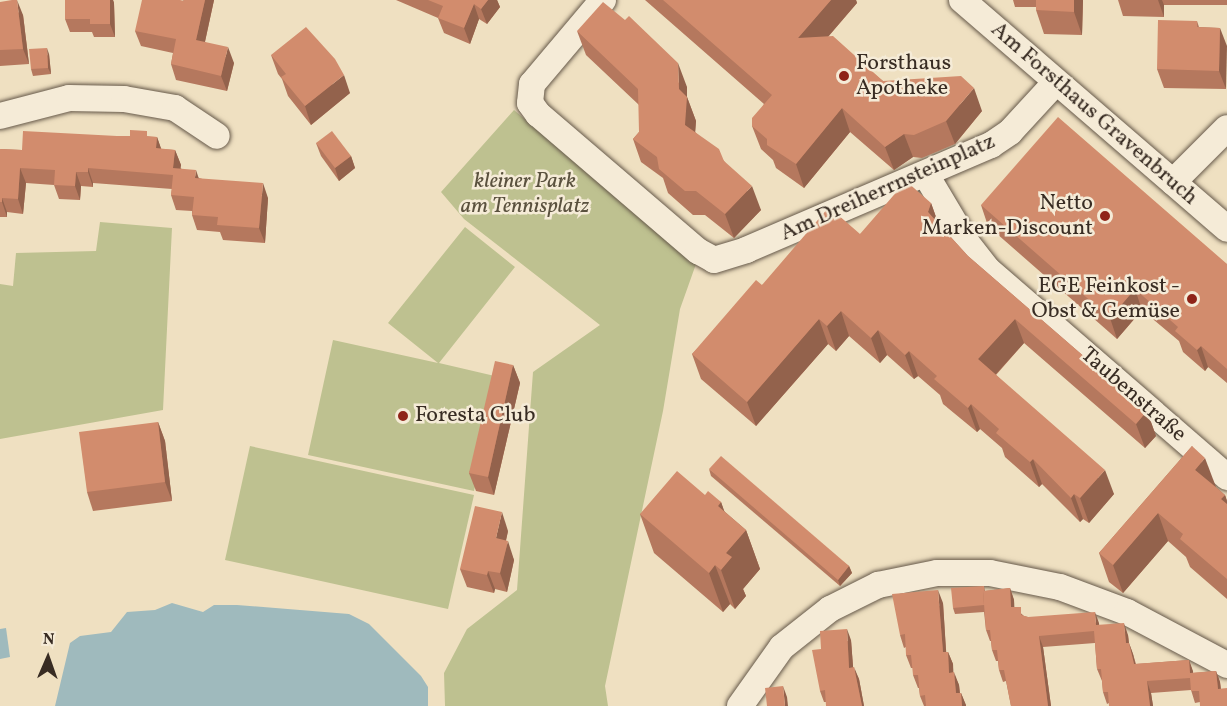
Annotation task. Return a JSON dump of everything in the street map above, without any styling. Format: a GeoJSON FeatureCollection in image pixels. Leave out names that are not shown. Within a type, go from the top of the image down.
{"type":"FeatureCollection","features":[{"type":"Feature","properties":{"kind":"street","name":"Am Dreiherrnsteinplatz"},"geometry":{"type":"LineString","coordinates":[[603,0],[532,84],[530,103],[538,114],[706,257],[727,258],[983,150],[1010,132],[1056,82]]}},
{"type":"Feature","properties":{"kind":"street","name":"Am Forsthaus Gravenbruch"},"geometry":{"type":"LineString","coordinates":[[962,0],[1227,229]]}},
{"type":"Feature","properties":{"kind":"street"},"geometry":{"type":"LineString","coordinates":[[0,117],[69,98],[124,99],[175,108],[217,136]]}},
{"type":"Feature","properties":{"kind":"street"},"geometry":{"type":"LineString","coordinates":[[1173,182],[1227,128]]}},
{"type":"Feature","properties":{"kind":"street","name":"Taubenstraße"},"geometry":{"type":"LineString","coordinates":[[926,175],[966,242],[987,269],[1227,477]]}},
{"type":"Feature","properties":{"kind":"street"},"geometry":{"type":"LineString","coordinates":[[740,706],[782,647],[815,620],[878,585],[937,573],[990,573],[1060,587],[1127,612],[1227,665]]}},
{"type":"Feature","properties":{"kind":"green space","name":"kleiner Park am Tennisplatz"},"geometry":{"type":"Polygon","coordinates":[[[514,110],[696,264],[680,309],[663,411],[605,686],[608,706],[445,706],[444,673],[467,629],[517,590],[533,372],[600,325],[464,219],[441,192],[514,110]]]}},
{"type":"Feature","properties":{"kind":"green space"},"geometry":{"type":"Polygon","coordinates":[[[100,222],[172,228],[163,410],[0,439],[0,284],[13,286],[16,253],[96,251],[100,222]]]}},
{"type":"Feature","properties":{"kind":"green space","name":"Foresta Club"},"geometry":{"type":"Polygon","coordinates":[[[465,227],[515,267],[439,363],[499,377],[474,491],[308,455],[333,340],[438,363],[388,323],[465,227]]]}},
{"type":"Feature","properties":{"kind":"green space"},"geometry":{"type":"Polygon","coordinates":[[[250,446],[474,495],[448,609],[225,560],[250,446]]]}},
{"type":"Feature","properties":{"kind":"water"},"geometry":{"type":"Polygon","coordinates":[[[172,603],[203,612],[214,605],[237,605],[349,614],[369,624],[421,676],[428,687],[428,706],[55,706],[70,643],[80,636],[111,632],[127,612],[155,610],[172,603]]]}},
{"type":"Feature","properties":{"kind":"water"},"geometry":{"type":"Polygon","coordinates":[[[6,628],[10,657],[0,659],[0,629],[6,628]]]}},
{"type":"Feature","properties":{"kind":"building"},"geometry":{"type":"Polygon","coordinates":[[[17,0],[23,49],[0,50],[0,2],[17,0]]]}},
{"type":"Feature","properties":{"kind":"building"},"geometry":{"type":"Polygon","coordinates":[[[65,0],[110,0],[110,24],[90,24],[90,19],[65,19],[65,0]]]}},
{"type":"Feature","properties":{"kind":"building"},"geometry":{"type":"Polygon","coordinates":[[[142,0],[205,0],[196,40],[228,47],[221,76],[171,64],[176,39],[135,31],[142,0]]]}},
{"type":"Feature","properties":{"kind":"building"},"geometry":{"type":"Polygon","coordinates":[[[428,0],[488,0],[481,9],[474,4],[464,28],[438,18],[443,6],[428,0]]]}},
{"type":"Feature","properties":{"kind":"building"},"geometry":{"type":"Polygon","coordinates":[[[663,0],[831,0],[798,38],[833,36],[883,81],[961,76],[974,88],[946,121],[914,135],[904,134],[885,147],[842,108],[796,164],[767,145],[767,139],[752,126],[752,118],[772,95],[663,0]]]}},
{"type":"Feature","properties":{"kind":"building"},"geometry":{"type":"Polygon","coordinates":[[[1036,0],[1074,0],[1074,12],[1036,10],[1036,0]]]}},
{"type":"Feature","properties":{"kind":"building"},"geometry":{"type":"Polygon","coordinates":[[[603,2],[625,20],[629,16],[678,63],[679,89],[687,97],[685,125],[719,149],[724,161],[752,186],[725,214],[696,191],[685,191],[659,169],[657,157],[633,139],[639,132],[638,89],[577,31],[603,2]]]}},
{"type":"Feature","properties":{"kind":"building"},"geometry":{"type":"Polygon","coordinates":[[[1158,20],[1197,21],[1197,27],[1220,28],[1219,71],[1157,69],[1158,20]]]}},
{"type":"Feature","properties":{"kind":"building"},"geometry":{"type":"Polygon","coordinates":[[[306,27],[335,59],[344,75],[305,106],[281,77],[286,74],[271,55],[306,27]]]}},
{"type":"Feature","properties":{"kind":"building"},"geometry":{"type":"Polygon","coordinates":[[[47,48],[48,68],[31,69],[29,49],[47,48]]]}},
{"type":"Feature","properties":{"kind":"building"},"geometry":{"type":"Polygon","coordinates":[[[1058,117],[1227,264],[1227,369],[1201,346],[1197,350],[1175,331],[1178,327],[1135,289],[1110,318],[981,205],[1058,117]]]}},
{"type":"Feature","properties":{"kind":"building"},"geometry":{"type":"Polygon","coordinates":[[[130,130],[147,131],[147,136],[157,137],[156,148],[175,150],[173,168],[196,170],[195,178],[263,183],[259,228],[217,225],[218,217],[192,215],[194,197],[171,195],[173,175],[88,168],[88,172],[76,172],[75,186],[54,185],[55,170],[20,168],[18,199],[2,198],[0,202],[0,149],[22,150],[23,131],[130,136],[130,130]]]}},
{"type":"Feature","properties":{"kind":"building"},"geometry":{"type":"Polygon","coordinates":[[[332,131],[351,156],[335,168],[316,143],[332,131]]]}},
{"type":"Feature","properties":{"kind":"building"},"geometry":{"type":"Polygon","coordinates":[[[906,181],[931,203],[928,212],[968,256],[1147,411],[1136,424],[1015,319],[978,359],[1105,470],[1080,498],[1074,494],[1071,498],[1033,459],[1030,462],[996,433],[999,429],[971,404],[968,408],[934,379],[937,376],[909,351],[905,355],[878,330],[871,338],[841,311],[827,326],[819,319],[747,402],[692,354],[756,280],[762,285],[829,207],[860,234],[906,181]]]}},
{"type":"Feature","properties":{"kind":"building"},"geometry":{"type":"Polygon","coordinates":[[[495,361],[513,365],[488,477],[469,473],[495,361]]]}},
{"type":"Feature","properties":{"kind":"building"},"geometry":{"type":"Polygon","coordinates":[[[158,422],[165,482],[87,492],[79,432],[158,422]]]}},
{"type":"Feature","properties":{"kind":"building"},"geometry":{"type":"Polygon","coordinates":[[[1192,446],[1205,458],[1195,470],[1225,495],[1221,499],[1227,504],[1227,579],[1180,539],[1183,534],[1158,513],[1113,565],[1099,553],[1192,446]]]}},
{"type":"Feature","properties":{"kind":"building"},"geometry":{"type":"Polygon","coordinates":[[[721,456],[849,566],[838,580],[709,469],[721,456]]]}},
{"type":"Feature","properties":{"kind":"building"},"geometry":{"type":"Polygon","coordinates":[[[677,471],[705,495],[708,491],[721,502],[718,506],[746,530],[726,553],[732,557],[721,570],[715,565],[709,573],[640,514],[677,471]]]}},
{"type":"Feature","properties":{"kind":"building"},"geometry":{"type":"Polygon","coordinates":[[[475,506],[502,512],[496,538],[508,541],[500,573],[488,571],[487,575],[460,569],[475,506]]]}},
{"type":"Feature","properties":{"kind":"building"},"geometry":{"type":"Polygon","coordinates":[[[984,586],[984,605],[953,608],[951,588],[984,586]]]}},
{"type":"Feature","properties":{"kind":"building"},"geometry":{"type":"Polygon","coordinates":[[[1010,588],[1011,607],[1021,607],[1021,615],[1028,617],[1095,612],[1096,625],[1124,623],[1126,643],[1129,643],[1134,664],[1189,660],[1190,673],[1216,671],[1218,689],[1227,688],[1227,706],[1200,706],[1199,691],[1191,691],[1190,678],[1147,681],[1150,706],[1109,706],[1108,692],[1103,692],[1101,669],[1097,669],[1094,631],[1039,636],[1048,706],[1011,706],[1004,670],[999,670],[997,650],[992,650],[990,630],[986,630],[983,591],[1010,588]]]}},
{"type":"Feature","properties":{"kind":"building"},"geometry":{"type":"Polygon","coordinates":[[[938,590],[943,652],[948,652],[949,673],[954,672],[956,693],[961,693],[962,706],[926,706],[925,695],[920,696],[918,675],[913,675],[911,655],[906,655],[905,634],[900,635],[892,594],[938,590]]]}},
{"type":"Feature","properties":{"kind":"building"},"geometry":{"type":"Polygon","coordinates":[[[847,629],[849,668],[854,667],[862,706],[826,706],[825,690],[820,691],[812,650],[821,649],[820,631],[847,629]]]}},
{"type":"Feature","properties":{"kind":"building"},"geometry":{"type":"Polygon","coordinates":[[[783,686],[785,706],[767,706],[765,688],[783,686]]]}},
{"type":"Feature","properties":{"kind":"place","name":"Forsthaus Apotheke"},"geometry":{"type":"Point","coordinates":[844,76]}},
{"type":"Feature","properties":{"kind":"place","name":"Netto Marken-Discount"},"geometry":{"type":"Point","coordinates":[1105,216]}},
{"type":"Feature","properties":{"kind":"place","name":"EGE Feinkost - Obst & Gemüse"},"geometry":{"type":"Point","coordinates":[1192,299]}},
{"type":"Feature","properties":{"kind":"place","name":"Foresta Club"},"geometry":{"type":"Point","coordinates":[403,416]}}]}
